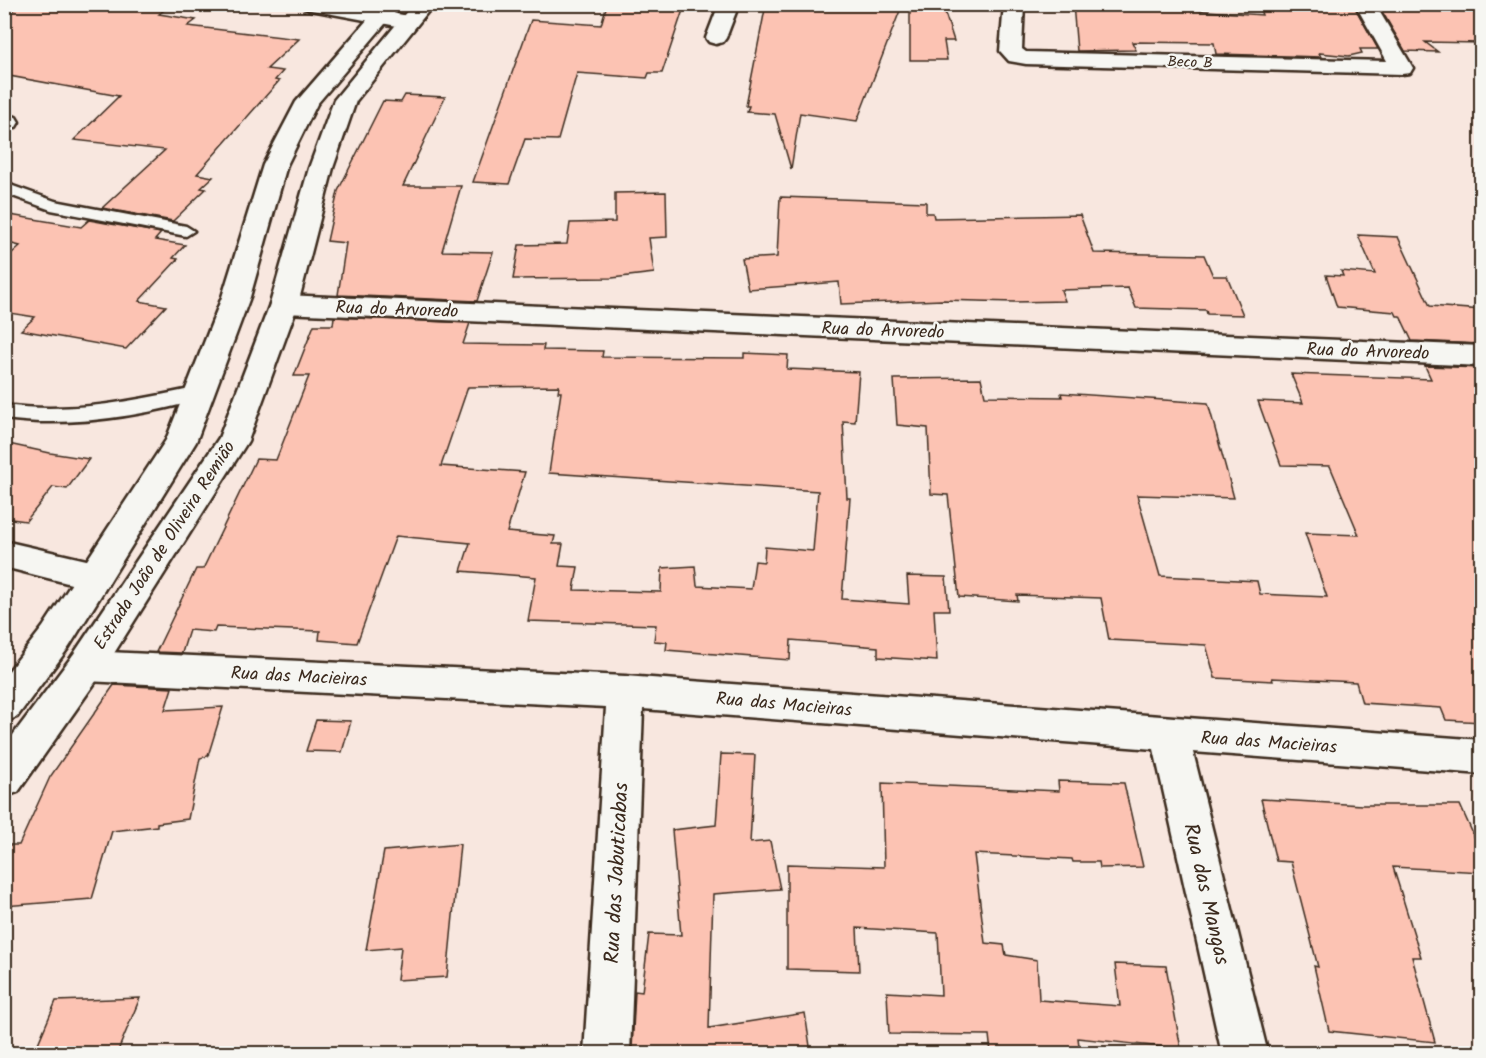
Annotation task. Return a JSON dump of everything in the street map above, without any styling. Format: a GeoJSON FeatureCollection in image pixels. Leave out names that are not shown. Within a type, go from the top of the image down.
{"type":"FeatureCollection","features":[{"type":"Feature","properties":{"kind":"street"},"geometry":{"type":"LineString","coordinates":[[310,4],[401,13]]}},
{"type":"Feature","properties":{"kind":"street"},"geometry":{"type":"LineString","coordinates":[[716,38],[729,4]]}},
{"type":"Feature","properties":{"kind":"street","name":"Beco B"},"geometry":{"type":"LineString","coordinates":[[1014,12],[1011,51],[1017,56],[1026,58],[1402,68],[1365,4]]}},
{"type":"Feature","properties":{"kind":"street"},"geometry":{"type":"LineString","coordinates":[[4,706],[56,637],[181,442],[236,297],[275,165],[307,102],[401,13]]}},
{"type":"Feature","properties":{"kind":"street","name":"Estrada João de Oliveira Remião"},"geometry":{"type":"LineString","coordinates":[[4,779],[86,666],[232,441],[284,304],[321,168],[345,100],[401,13]]}},
{"type":"Feature","properties":{"kind":"street","name":"Rua do Arvoredo"},"geometry":{"type":"LineString","coordinates":[[284,304],[1482,356]]}},
{"type":"Feature","properties":{"kind":"street"},"geometry":{"type":"LineString","coordinates":[[4,554],[95,576]]}},
{"type":"Feature","properties":{"kind":"street","name":"Rua das Macieiras"},"geometry":{"type":"LineString","coordinates":[[86,666],[625,692],[1482,757]]}},
{"type":"Feature","properties":{"kind":"street","name":"Rua das Jabuticabas"},"geometry":{"type":"LineString","coordinates":[[607,1053],[625,692]]}},
{"type":"Feature","properties":{"kind":"street","name":"Rua das Mangas"},"geometry":{"type":"LineString","coordinates":[[1170,735],[1245,1053]]}},
{"type":"Feature","properties":{"kind":"lane"},"geometry":{"type":"LineString","coordinates":[[4,185],[7,189],[51,205],[186,231]]}},
{"type":"Feature","properties":{"kind":"lane"},"geometry":{"type":"LineString","coordinates":[[4,412],[18,415],[68,414],[166,401],[200,393]]}},
{"type":"Feature","properties":{"kind":"building"},"geometry":{"type":"Polygon","coordinates":[[[22,4],[172,4],[159,14],[196,20],[188,26],[299,39],[267,69],[283,71],[275,80],[279,81],[197,174],[213,177],[201,188],[206,189],[173,221],[102,208],[165,150],[74,140],[119,96],[4,75],[4,16],[22,4]]]}},
{"type":"Feature","properties":{"kind":"building"},"geometry":{"type":"Polygon","coordinates":[[[607,4],[685,4],[662,73],[649,73],[647,78],[577,73],[558,140],[525,139],[509,184],[473,182],[531,20],[601,25],[607,4]]]}},
{"type":"Feature","properties":{"kind":"building"},"geometry":{"type":"Polygon","coordinates":[[[766,4],[833,4],[901,8],[857,121],[800,113],[791,169],[775,114],[747,112],[749,106],[746,106],[766,4]]]}},
{"type":"Feature","properties":{"kind":"building"},"geometry":{"type":"Polygon","coordinates":[[[910,4],[942,4],[954,41],[944,41],[947,60],[910,60],[910,4]]]}},
{"type":"Feature","properties":{"kind":"building"},"geometry":{"type":"Polygon","coordinates":[[[1073,4],[1190,4],[1193,10],[1262,15],[1258,4],[1353,4],[1378,49],[1360,49],[1362,53],[1349,56],[1319,53],[1321,57],[1216,54],[1214,43],[1132,42],[1136,50],[1077,51],[1073,4]]]}},
{"type":"Feature","properties":{"kind":"building"},"geometry":{"type":"Polygon","coordinates":[[[1380,8],[1482,10],[1482,43],[1425,42],[1438,52],[1405,51],[1380,8]]]}},
{"type":"Feature","properties":{"kind":"building"},"geometry":{"type":"Polygon","coordinates":[[[405,95],[445,97],[403,186],[461,186],[442,251],[493,252],[477,301],[338,295],[346,243],[327,241],[338,191],[383,101],[401,102],[405,95]]]}},
{"type":"Feature","properties":{"kind":"building"},"geometry":{"type":"Polygon","coordinates":[[[666,192],[667,237],[649,238],[654,273],[612,278],[513,279],[519,245],[567,244],[570,223],[615,222],[615,193],[666,192]]]}},
{"type":"Feature","properties":{"kind":"building"},"geometry":{"type":"Polygon","coordinates":[[[780,197],[926,202],[926,213],[933,213],[934,218],[1080,215],[1094,253],[1204,255],[1213,276],[1227,276],[1243,315],[1207,314],[1206,310],[1136,308],[1128,288],[1061,290],[1065,301],[942,300],[841,304],[839,282],[748,289],[742,259],[777,257],[780,197]]]}},
{"type":"Feature","properties":{"kind":"building"},"geometry":{"type":"Polygon","coordinates":[[[4,214],[81,227],[89,220],[161,233],[155,240],[185,245],[173,258],[178,259],[139,301],[166,306],[126,349],[21,330],[35,317],[4,312],[4,260],[20,246],[4,242],[4,214]]]}},
{"type":"Feature","properties":{"kind":"building"},"geometry":{"type":"Polygon","coordinates":[[[1358,235],[1398,237],[1430,306],[1482,310],[1482,344],[1412,341],[1400,316],[1397,316],[1395,312],[1337,307],[1326,275],[1343,276],[1341,271],[1375,274],[1358,235]]]}},
{"type":"Feature","properties":{"kind":"building"},"geometry":{"type":"Polygon","coordinates":[[[334,317],[470,323],[463,344],[544,345],[543,350],[603,351],[602,357],[744,358],[744,353],[788,355],[787,369],[859,372],[855,422],[843,421],[847,498],[850,498],[842,599],[909,604],[907,576],[946,577],[949,610],[934,610],[937,661],[878,657],[878,647],[791,640],[790,660],[666,650],[667,642],[654,641],[656,625],[528,621],[536,577],[461,571],[470,543],[396,536],[357,643],[319,640],[320,631],[216,627],[214,632],[189,630],[182,653],[156,652],[196,569],[203,569],[256,459],[276,460],[309,376],[294,376],[314,325],[333,325],[334,317]],[[559,386],[468,387],[441,466],[525,472],[507,532],[555,536],[553,544],[563,544],[559,566],[578,567],[574,590],[661,592],[662,568],[695,566],[697,586],[751,589],[755,561],[764,562],[765,547],[813,551],[818,491],[549,473],[561,392],[558,392],[559,386]]]}},
{"type":"Feature","properties":{"kind":"building"},"geometry":{"type":"Polygon","coordinates":[[[1425,366],[1482,368],[1482,722],[1446,720],[1441,708],[1362,703],[1356,682],[1215,678],[1206,645],[1109,640],[1101,598],[1017,595],[1018,601],[959,597],[948,495],[931,494],[928,428],[897,425],[894,379],[981,378],[985,396],[1062,397],[1061,393],[1208,403],[1234,498],[1137,495],[1160,576],[1257,581],[1260,594],[1327,597],[1305,533],[1359,535],[1330,466],[1281,465],[1258,401],[1303,403],[1291,374],[1431,379],[1425,366]]]}},
{"type":"Feature","properties":{"kind":"building"},"geometry":{"type":"Polygon","coordinates":[[[4,443],[89,459],[67,489],[53,487],[26,521],[4,518],[4,443]]]}},
{"type":"Feature","properties":{"kind":"building"},"geometry":{"type":"Polygon","coordinates":[[[114,685],[172,688],[165,710],[223,707],[208,756],[200,758],[188,819],[157,823],[157,826],[112,831],[92,899],[4,906],[4,858],[9,845],[19,845],[50,777],[114,685]]]}},
{"type":"Feature","properties":{"kind":"building"},"geometry":{"type":"Polygon","coordinates":[[[316,720],[351,721],[342,752],[306,751],[316,720]]]}},
{"type":"Feature","properties":{"kind":"building"},"geometry":{"type":"Polygon","coordinates":[[[721,754],[755,755],[750,843],[770,841],[780,889],[713,894],[709,1028],[805,1013],[811,1053],[662,1053],[661,1048],[632,1049],[635,991],[642,992],[649,934],[681,935],[672,830],[716,825],[721,754]]]}},
{"type":"Feature","properties":{"kind":"building"},"geometry":{"type":"Polygon","coordinates":[[[1058,781],[1124,783],[1143,867],[1100,868],[1099,862],[1073,862],[1072,859],[974,854],[985,943],[1004,945],[1006,955],[1037,960],[1039,1000],[1120,1006],[1115,964],[1166,966],[1181,1049],[1078,1038],[1080,1053],[991,1053],[989,1035],[889,1034],[887,992],[941,995],[938,933],[857,928],[859,971],[787,969],[787,864],[884,867],[882,783],[1059,791],[1058,781]]]}},
{"type":"Feature","properties":{"kind":"building"},"geometry":{"type":"Polygon","coordinates":[[[1261,799],[1362,805],[1460,805],[1482,854],[1482,872],[1393,867],[1421,957],[1412,957],[1435,1042],[1329,1031],[1314,966],[1318,967],[1291,862],[1276,861],[1261,799]]]}},
{"type":"Feature","properties":{"kind":"building"},"geometry":{"type":"Polygon","coordinates":[[[460,844],[447,977],[397,980],[401,947],[366,950],[384,851],[460,844]]]}},
{"type":"Feature","properties":{"kind":"building"},"geometry":{"type":"Polygon","coordinates":[[[140,998],[117,1053],[34,1053],[56,1001],[140,998]]]}}]}
